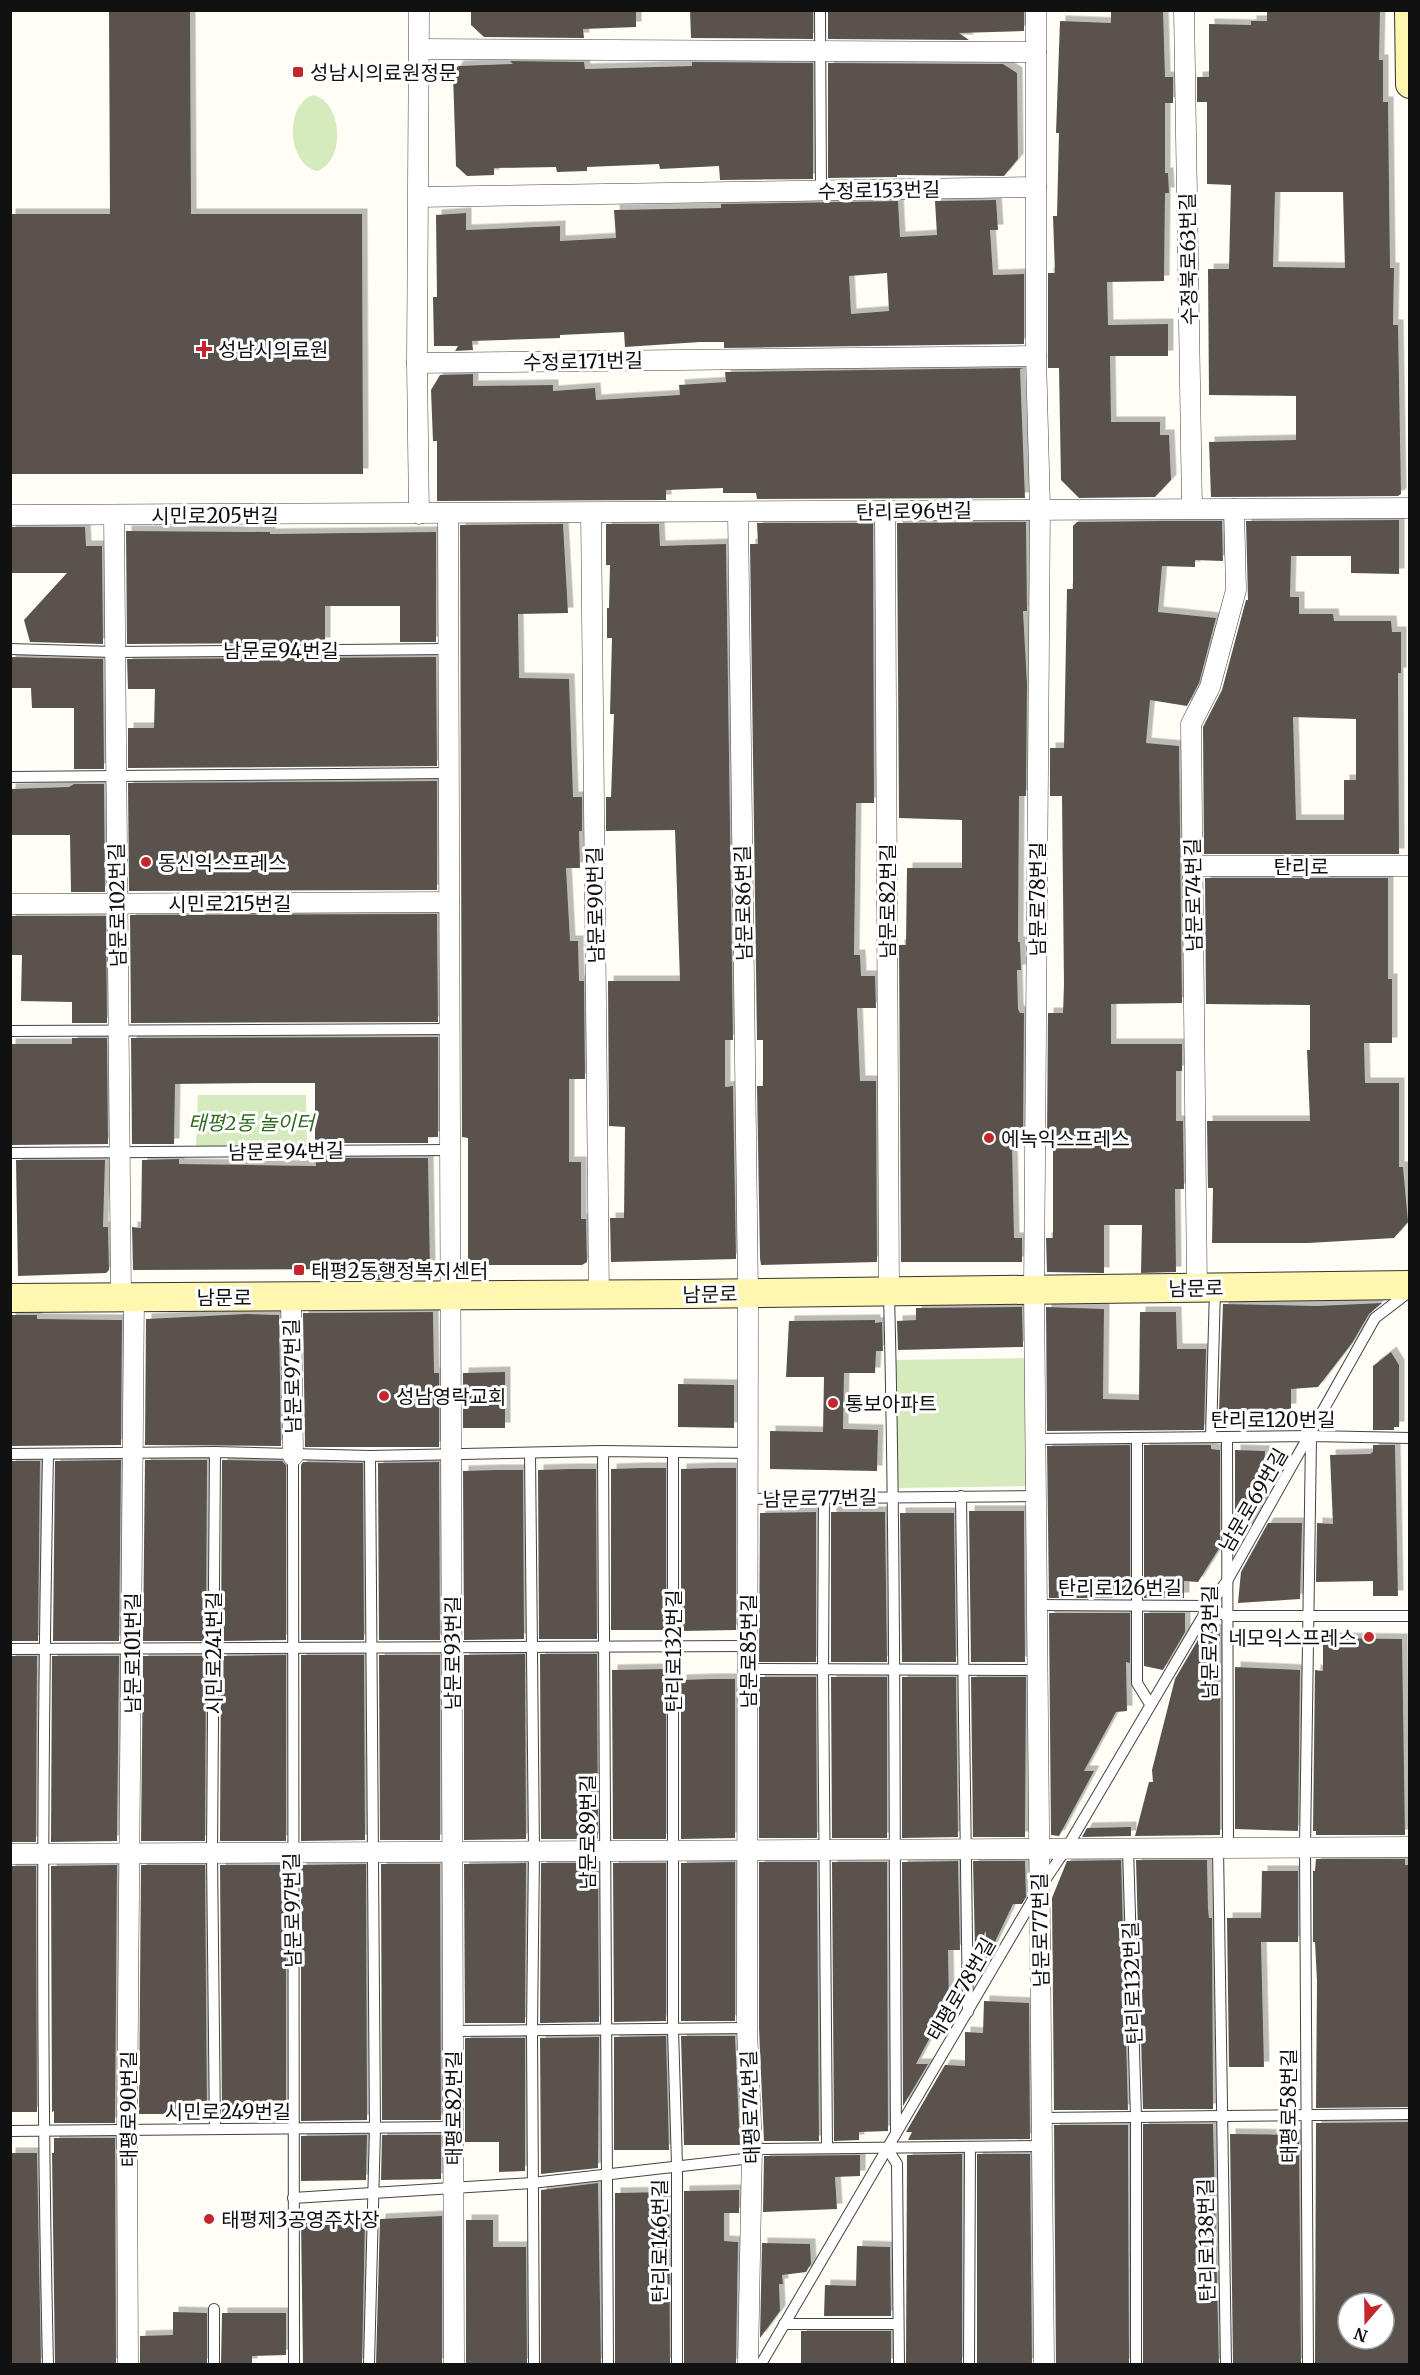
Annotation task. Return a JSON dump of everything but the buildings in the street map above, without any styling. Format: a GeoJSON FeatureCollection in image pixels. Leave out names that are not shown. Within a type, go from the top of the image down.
{"type":"FeatureCollection","features":[{"type":"Feature","properties":{"kind":"main road"},"geometry":{"type":"LineString","coordinates":[[1409,10],[1410,84]]}},
{"type":"Feature","properties":{"kind":"main road","name":"남문로"},"geometry":{"type":"LineString","coordinates":[[10,1298],[599,1297],[889,1290],[1206,1289],[1410,1284]]}},
{"type":"Feature","properties":{"kind":"street"},"geometry":{"type":"LineString","coordinates":[[419,10],[417,363],[419,514]]}},
{"type":"Feature","properties":{"kind":"street"},"geometry":{"type":"LineString","coordinates":[[1036,10],[1036,357],[1040,508]]}},
{"type":"Feature","properties":{"kind":"street","name":"수정북로63번길"},"geometry":{"type":"LineString","coordinates":[[1184,10],[1192,508]]}},
{"type":"Feature","properties":{"kind":"street"},"geometry":{"type":"LineString","coordinates":[[420,49],[1036,52]]}},
{"type":"Feature","properties":{"kind":"street","name":"수정로153번길"},"geometry":{"type":"LineString","coordinates":[[419,197],[1036,188]]}},
{"type":"Feature","properties":{"kind":"street","name":"수정로171번길"},"geometry":{"type":"LineString","coordinates":[[417,363],[1036,357]]}},
{"type":"Feature","properties":{"kind":"street","name":"탄리로96번길"},"geometry":{"type":"LineString","coordinates":[[419,514],[1040,508],[1410,508]]}},
{"type":"Feature","properties":{"kind":"street","name":"남문로78번길"},"geometry":{"type":"LineString","coordinates":[[1034,1289],[1040,508]]}},
{"type":"Feature","properties":{"kind":"street","name":"남문로74번길"},"geometry":{"type":"LineString","coordinates":[[1206,1289],[1192,866],[1191,724],[1210,687],[1236,590],[1234,509]]}},
{"type":"Feature","properties":{"kind":"street","name":"남문로82번길"},"geometry":{"type":"LineString","coordinates":[[885,511],[889,1290]]}},
{"type":"Feature","properties":{"kind":"street","name":"남문로86번길"},"geometry":{"type":"LineString","coordinates":[[738,512],[748,1293]]}},
{"type":"Feature","properties":{"kind":"street","name":"남문로90번길"},"geometry":{"type":"LineString","coordinates":[[591,513],[599,1297]]}},
{"type":"Feature","properties":{"kind":"street","name":"시민로205번길"},"geometry":{"type":"LineString","coordinates":[[10,515],[419,514]]}},
{"type":"Feature","properties":{"kind":"street"},"geometry":{"type":"LineString","coordinates":[[448,514],[451,1296]]}},
{"type":"Feature","properties":{"kind":"street","name":"남문로102번길"},"geometry":{"type":"LineString","coordinates":[[114,515],[119,1152],[127,1298]]}},
{"type":"Feature","properties":{"kind":"street","name":"탄리로"},"geometry":{"type":"LineString","coordinates":[[1192,866],[1410,866]]}},
{"type":"Feature","properties":{"kind":"street","name":"시민로215번길"},"geometry":{"type":"LineString","coordinates":[[10,904],[449,902]]}},
{"type":"Feature","properties":{"kind":"street","name":"남문로77번길"},"geometry":{"type":"LineString","coordinates":[[1034,1289],[1044,2364]]}},
{"type":"Feature","properties":{"kind":"street","name":"남문로85번길"},"geometry":{"type":"LineString","coordinates":[[748,1293],[749,1850]]}},
{"type":"Feature","properties":{"kind":"street","name":"남문로93번길"},"geometry":{"type":"LineString","coordinates":[[451,1296],[452,1852]]}},
{"type":"Feature","properties":{"kind":"street","name":"남문로97번길"},"geometry":{"type":"LineString","coordinates":[[291,1297],[293,1455]]}},
{"type":"Feature","properties":{"kind":"street","name":"남문로101번길"},"geometry":{"type":"LineString","coordinates":[[127,1298],[132,1452],[130,1853]]}},
{"type":"Feature","properties":{"kind":"street"},"geometry":{"type":"LineString","coordinates":[[10,1854],[1410,1847]]}},
{"type":"Feature","properties":{"kind":"street","name":"태평로74번길"},"geometry":{"type":"LineString","coordinates":[[748,2364],[752,2153],[747,2028],[749,1850]]}},
{"type":"Feature","properties":{"kind":"street","name":"태평로82번길"},"geometry":{"type":"LineString","coordinates":[[452,1852],[454,2364]]}},
{"type":"Feature","properties":{"kind":"street","name":"태평로90번길"},"geometry":{"type":"LineString","coordinates":[[128,2364],[127,2130],[130,1853]]}},
{"type":"Feature","properties":{"kind":"lane"},"geometry":{"type":"LineString","coordinates":[[820,10],[821,191]]}},
{"type":"Feature","properties":{"kind":"lane"},"geometry":{"type":"LineString","coordinates":[[10,649],[114,652]]}},
{"type":"Feature","properties":{"kind":"lane","name":"남문로94번길"},"geometry":{"type":"LineString","coordinates":[[114,652],[448,649]]}},
{"type":"Feature","properties":{"kind":"lane"},"geometry":{"type":"LineString","coordinates":[[10,777],[115,778],[448,773]]}},
{"type":"Feature","properties":{"kind":"lane"},"geometry":{"type":"LineString","coordinates":[[10,1031],[450,1029]]}},
{"type":"Feature","properties":{"kind":"lane","name":"남문로94번길"},"geometry":{"type":"LineString","coordinates":[[119,1152],[452,1149]]}},
{"type":"Feature","properties":{"kind":"lane"},"geometry":{"type":"LineString","coordinates":[[10,1154],[119,1152]]}},
{"type":"Feature","properties":{"kind":"lane"},"geometry":{"type":"LineString","coordinates":[[1206,1289],[1211,1437]]}},
{"type":"Feature","properties":{"kind":"lane"},"geometry":{"type":"LineString","coordinates":[[889,1290],[894,1497],[892,1670],[896,2133]]}},
{"type":"Feature","properties":{"kind":"lane","name":"남문로69번길"},"geometry":{"type":"LineString","coordinates":[[1066,1849],[1150,1704],[1209,1606],[1227,1581],[1311,1436],[1375,1318],[1410,1291]]}},
{"type":"Feature","properties":{"kind":"lane","name":"탄리로120번길"},"geometry":{"type":"LineString","coordinates":[[1035,1439],[1311,1436],[1410,1438]]}},
{"type":"Feature","properties":{"kind":"lane","name":"남문로69번길"},"geometry":{"type":"LineString","coordinates":[[1308,1617],[1311,1436]]}},
{"type":"Feature","properties":{"kind":"lane","name":"남문로73번길"},"geometry":{"type":"LineString","coordinates":[[1223,1848],[1227,1437]]}},
{"type":"Feature","properties":{"kind":"lane"},"geometry":{"type":"LineString","coordinates":[[1137,1438],[1139,1605],[1137,1683],[1150,1704]]}},
{"type":"Feature","properties":{"kind":"lane"},"geometry":{"type":"LineString","coordinates":[[293,1455],[370,1456],[603,1451],[748,1453]]}},
{"type":"Feature","properties":{"kind":"lane","name":"남문로89번길"},"geometry":{"type":"LineString","coordinates":[[603,1451],[608,2364]]}},
{"type":"Feature","properties":{"kind":"lane"},"geometry":{"type":"LineString","coordinates":[[10,1454],[132,1452]]}},
{"type":"Feature","properties":{"kind":"lane","name":"남문로97번길"},"geometry":{"type":"LineString","coordinates":[[132,1452],[293,1455],[291,1852],[294,2364]]}},
{"type":"Feature","properties":{"kind":"lane","name":"시민로241번길"},"geometry":{"type":"LineString","coordinates":[[214,2129],[212,1853],[215,1452]]}},
{"type":"Feature","properties":{"kind":"lane","name":"탄리로132번길"},"geometry":{"type":"LineString","coordinates":[[673,1452],[673,2029],[676,2117]]}},
{"type":"Feature","properties":{"kind":"lane"},"geometry":{"type":"LineString","coordinates":[[530,1453],[534,1851],[532,2030],[534,2364]]}},
{"type":"Feature","properties":{"kind":"lane"},"geometry":{"type":"LineString","coordinates":[[48,1454],[44,1649],[43,2131],[48,2364]]}},
{"type":"Feature","properties":{"kind":"lane"},"geometry":{"type":"LineString","coordinates":[[369,2364],[375,2128],[370,1456]]}},
{"type":"Feature","properties":{"kind":"lane"},"geometry":{"type":"LineString","coordinates":[[961,1496],[968,2013]]}},
{"type":"Feature","properties":{"kind":"lane","name":"남문로77번길"},"geometry":{"type":"LineString","coordinates":[[748,1499],[1035,1496]]}},
{"type":"Feature","properties":{"kind":"lane"},"geometry":{"type":"LineString","coordinates":[[825,1498],[823,1670],[827,2148]]}},
{"type":"Feature","properties":{"kind":"lane","name":"탄리로126번길"},"geometry":{"type":"LineString","coordinates":[[1037,1605],[1209,1606],[1226,1616],[1410,1616]]}},
{"type":"Feature","properties":{"kind":"lane"},"geometry":{"type":"LineString","coordinates":[[1305,1847],[1308,1617]]}},
{"type":"Feature","properties":{"kind":"lane"},"geometry":{"type":"LineString","coordinates":[[10,1649],[748,1646]]}},
{"type":"Feature","properties":{"kind":"lane"},"geometry":{"type":"LineString","coordinates":[[748,1670],[1037,1670]]}},
{"type":"Feature","properties":{"kind":"lane","name":"태평로58번길"},"geometry":{"type":"LineString","coordinates":[[1305,1847],[1308,2364]]}},
{"type":"Feature","properties":{"kind":"lane","name":"탄리로132번길"},"geometry":{"type":"LineString","coordinates":[[1128,1848],[1136,2117]]}},
{"type":"Feature","properties":{"kind":"lane"},"geometry":{"type":"LineString","coordinates":[[1221,2115],[1223,1848]]}},
{"type":"Feature","properties":{"kind":"lane","name":"태평로78번길"},"geometry":{"type":"LineString","coordinates":[[761,2364],[1039,1889],[1066,1849]]}},
{"type":"Feature","properties":{"kind":"lane"},"geometry":{"type":"LineString","coordinates":[[453,2031],[747,2028]]}},
{"type":"Feature","properties":{"kind":"lane"},"geometry":{"type":"LineString","coordinates":[[1042,2118],[1410,2114]]}},
{"type":"Feature","properties":{"kind":"lane","name":"탄리로138번길"},"geometry":{"type":"LineString","coordinates":[[1221,2115],[1226,2364]]}},
{"type":"Feature","properties":{"kind":"lane","name":"탄리로146번길"},"geometry":{"type":"LineString","coordinates":[[676,2117],[677,2364]]}},
{"type":"Feature","properties":{"kind":"lane"},"geometry":{"type":"LineString","coordinates":[[1136,2117],[1136,2364]]}},
{"type":"Feature","properties":{"kind":"lane","name":"시민로249번길"},"geometry":{"type":"LineString","coordinates":[[10,2131],[453,2127]]}},
{"type":"Feature","properties":{"kind":"lane"},"geometry":{"type":"LineString","coordinates":[[293,2198],[607,2176],[752,2153],[827,2148],[1042,2146]]}},
{"type":"Feature","properties":{"kind":"lane"},"geometry":{"type":"LineString","coordinates":[[969,2364],[970,2147]]}},
{"type":"Feature","properties":{"kind":"lane"},"geometry":{"type":"LineString","coordinates":[[887,2148],[897,2164],[898,2364]]}},
{"type":"Feature","properties":{"kind":"lane"},"geometry":{"type":"LineString","coordinates":[[214,2308],[214,2364]]}},
{"type":"Feature","properties":{"kind":"lane"},"geometry":{"type":"LineString","coordinates":[[784,2324],[898,2324]]}},
{"type":"Feature","properties":{"kind":"green space"},"geometry":{"type":"Polygon","coordinates":[[[313,95],[323,100],[330,108],[337,132],[333,156],[317,171],[307,166],[300,158],[293,134],[297,110],[313,95]]]}},
{"type":"Feature","properties":{"kind":"green space","name":"태평2동 놀이터"},"geometry":{"type":"Polygon","coordinates":[[[198,1095],[306,1095],[307,1148],[196,1148],[198,1095]]]}},
{"type":"Feature","properties":{"kind":"green space"},"geometry":{"type":"Polygon","coordinates":[[[1027,1358],[1030,1486],[896,1488],[893,1360],[1027,1358]]]}},
{"type":"Feature","properties":{"kind":"place","name":"성남시의료원정문"},"geometry":{"type":"Point","coordinates":[298,72]}},
{"type":"Feature","properties":{"kind":"place","name":"성남시의료원"},"geometry":{"type":"Point","coordinates":[204,349]}},
{"type":"Feature","properties":{"kind":"place","name":"동신익스프레스"},"geometry":{"type":"Point","coordinates":[146,862]}},
{"type":"Feature","properties":{"kind":"place","name":"에녹익스프레스"},"geometry":{"type":"Point","coordinates":[989,1138]}},
{"type":"Feature","properties":{"kind":"place","name":"태평2동행정복지센터"},"geometry":{"type":"Point","coordinates":[299,1270]}},
{"type":"Feature","properties":{"kind":"place","name":"성남영락교회"},"geometry":{"type":"Point","coordinates":[384,1396]}},
{"type":"Feature","properties":{"kind":"place","name":"통보아파트"},"geometry":{"type":"Point","coordinates":[833,1403]}},
{"type":"Feature","properties":{"kind":"place","name":"네모익스프레스"},"geometry":{"type":"Point","coordinates":[1369,1637]}},
{"type":"Feature","properties":{"kind":"place","name":"태평제3공영주차장"},"geometry":{"type":"Point","coordinates":[209,2219]}}]}
